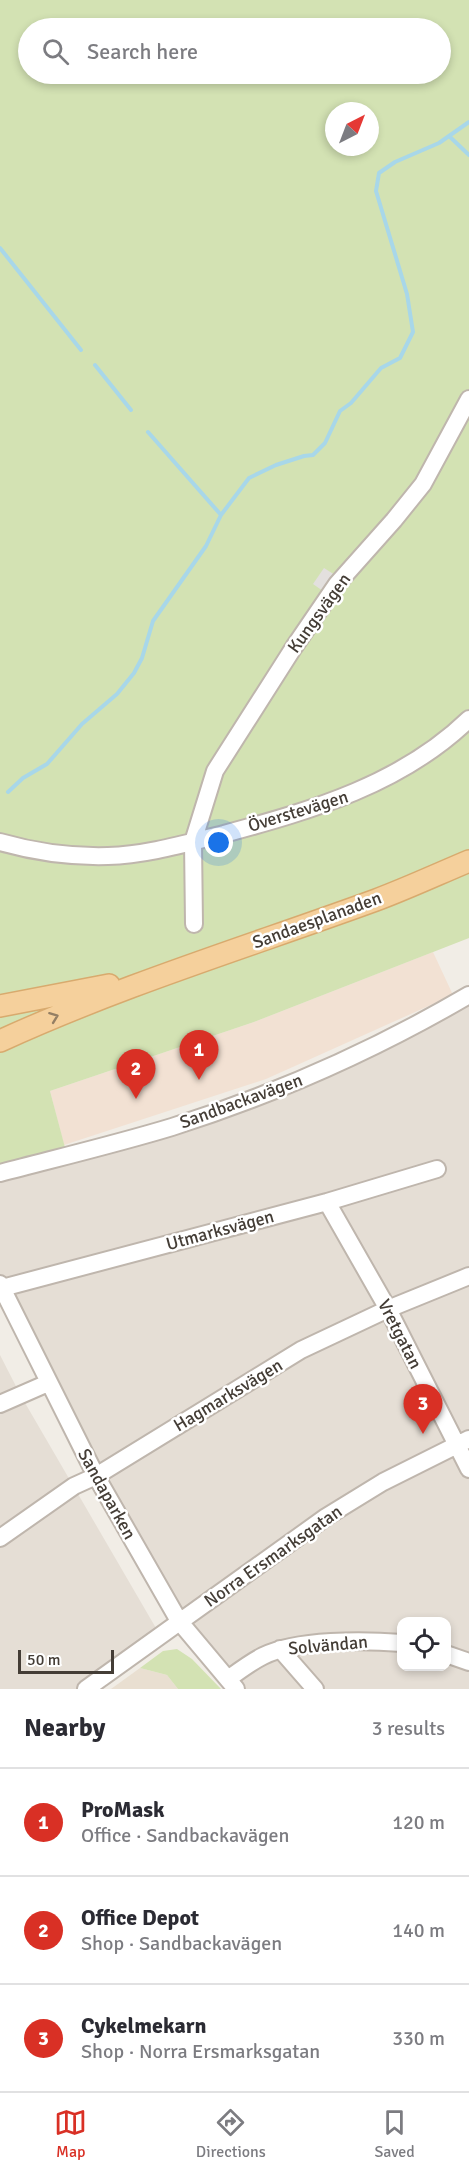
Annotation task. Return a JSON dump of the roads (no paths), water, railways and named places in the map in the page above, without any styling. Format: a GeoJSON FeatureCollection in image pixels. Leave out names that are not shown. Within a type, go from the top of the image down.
{"type":"FeatureCollection","features":[{"type":"Feature","properties":{"kind":"main road","name":"Sandaesplanaden"},"geometry":{"type":"LineString","coordinates":[[0,1041],[163,974],[379,899],[469,861]]}},
{"type":"Feature","properties":{"kind":"main road","name":"Sandaesplanaden"},"geometry":{"type":"LineString","coordinates":[[0,1006],[163,974]]}},
{"type":"Feature","properties":{"kind":"street","name":"Kungsvägen"},"geometry":{"type":"LineString","coordinates":[[194,924],[193,842],[215,771],[337,584],[423,484],[469,399]]}},
{"type":"Feature","properties":{"kind":"street","name":"Överstevägen"},"geometry":{"type":"LineString","coordinates":[[0,842],[74,856],[111,856],[193,842],[253,826],[357,792],[410,766],[469,719]]}},
{"type":"Feature","properties":{"kind":"street","name":"Sandbackavägen"},"geometry":{"type":"LineString","coordinates":[[0,1173],[172,1127],[248,1101],[345,1062],[469,995]]}},
{"type":"Feature","properties":{"kind":"street","name":"Utmarksvägen"},"geometry":{"type":"LineString","coordinates":[[1,1286],[327,1202],[437,1169]]}},
{"type":"Feature","properties":{"kind":"street","name":"Vretgatan"},"geometry":{"type":"LineString","coordinates":[[327,1202],[463,1442],[469,1469]]}},
{"type":"Feature","properties":{"kind":"street","name":"Hagmarksvägen"},"geometry":{"type":"LineString","coordinates":[[0,1538],[74,1486],[96,1476],[301,1350],[388,1309],[469,1276]]}},
{"type":"Feature","properties":{"kind":"street","name":"Sandaparken"},"geometry":{"type":"LineString","coordinates":[[1,1286],[96,1476],[179,1621],[232,1684]]}},
{"type":"Feature","properties":{"kind":"street"},"geometry":{"type":"LineString","coordinates":[[0,1404],[48,1383]]}},
{"type":"Feature","properties":{"kind":"street","name":"Norra Ersmarksgatan"},"geometry":{"type":"LineString","coordinates":[[87,1689],[326,1517],[383,1482],[463,1442]]}},
{"type":"Feature","properties":{"kind":"street","name":"Solvändan"},"geometry":{"type":"LineString","coordinates":[[232,1684],[262,1656],[280,1649],[365,1640],[397,1643]]}},
{"type":"Feature","properties":{"kind":"street"},"geometry":{"type":"LineString","coordinates":[[280,1649],[315,1689]]}},
{"type":"Feature","properties":{"kind":"street"},"geometry":{"type":"LineString","coordinates":[[451,1655],[469,1662]]}},
{"type":"Feature","properties":{"kind":"waterway"},"geometry":{"type":"LineString","coordinates":[[8,792],[23,778],[47,764],[82,724],[117,694],[134,673],[142,658],[153,621],[206,546],[221,515],[249,478],[276,465],[313,455],[325,443],[340,411],[351,403],[381,368],[400,358],[413,332],[407,294],[376,191],[379,173],[395,162],[439,143],[469,122]]}},
{"type":"Feature","properties":{"kind":"waterway"},"geometry":{"type":"LineString","coordinates":[[449,136],[469,155]]}},
{"type":"Feature","properties":{"kind":"waterway"},"geometry":{"type":"LineString","coordinates":[[0,248],[81,350]]}},
{"type":"Feature","properties":{"kind":"waterway"},"geometry":{"type":"LineString","coordinates":[[95,365],[131,410]]}},
{"type":"Feature","properties":{"kind":"waterway"},"geometry":{"type":"LineString","coordinates":[[148,432],[221,515]]}},
{"type":"Feature","properties":{"kind":"place","name":"ProMask"},"geometry":{"type":"Point","coordinates":[199,1080]}},
{"type":"Feature","properties":{"kind":"place","name":"Office Depot"},"geometry":{"type":"Point","coordinates":[136,1099]}},
{"type":"Feature","properties":{"kind":"place","name":"Cykelmekarn"},"geometry":{"type":"Point","coordinates":[423,1434]}}]}
